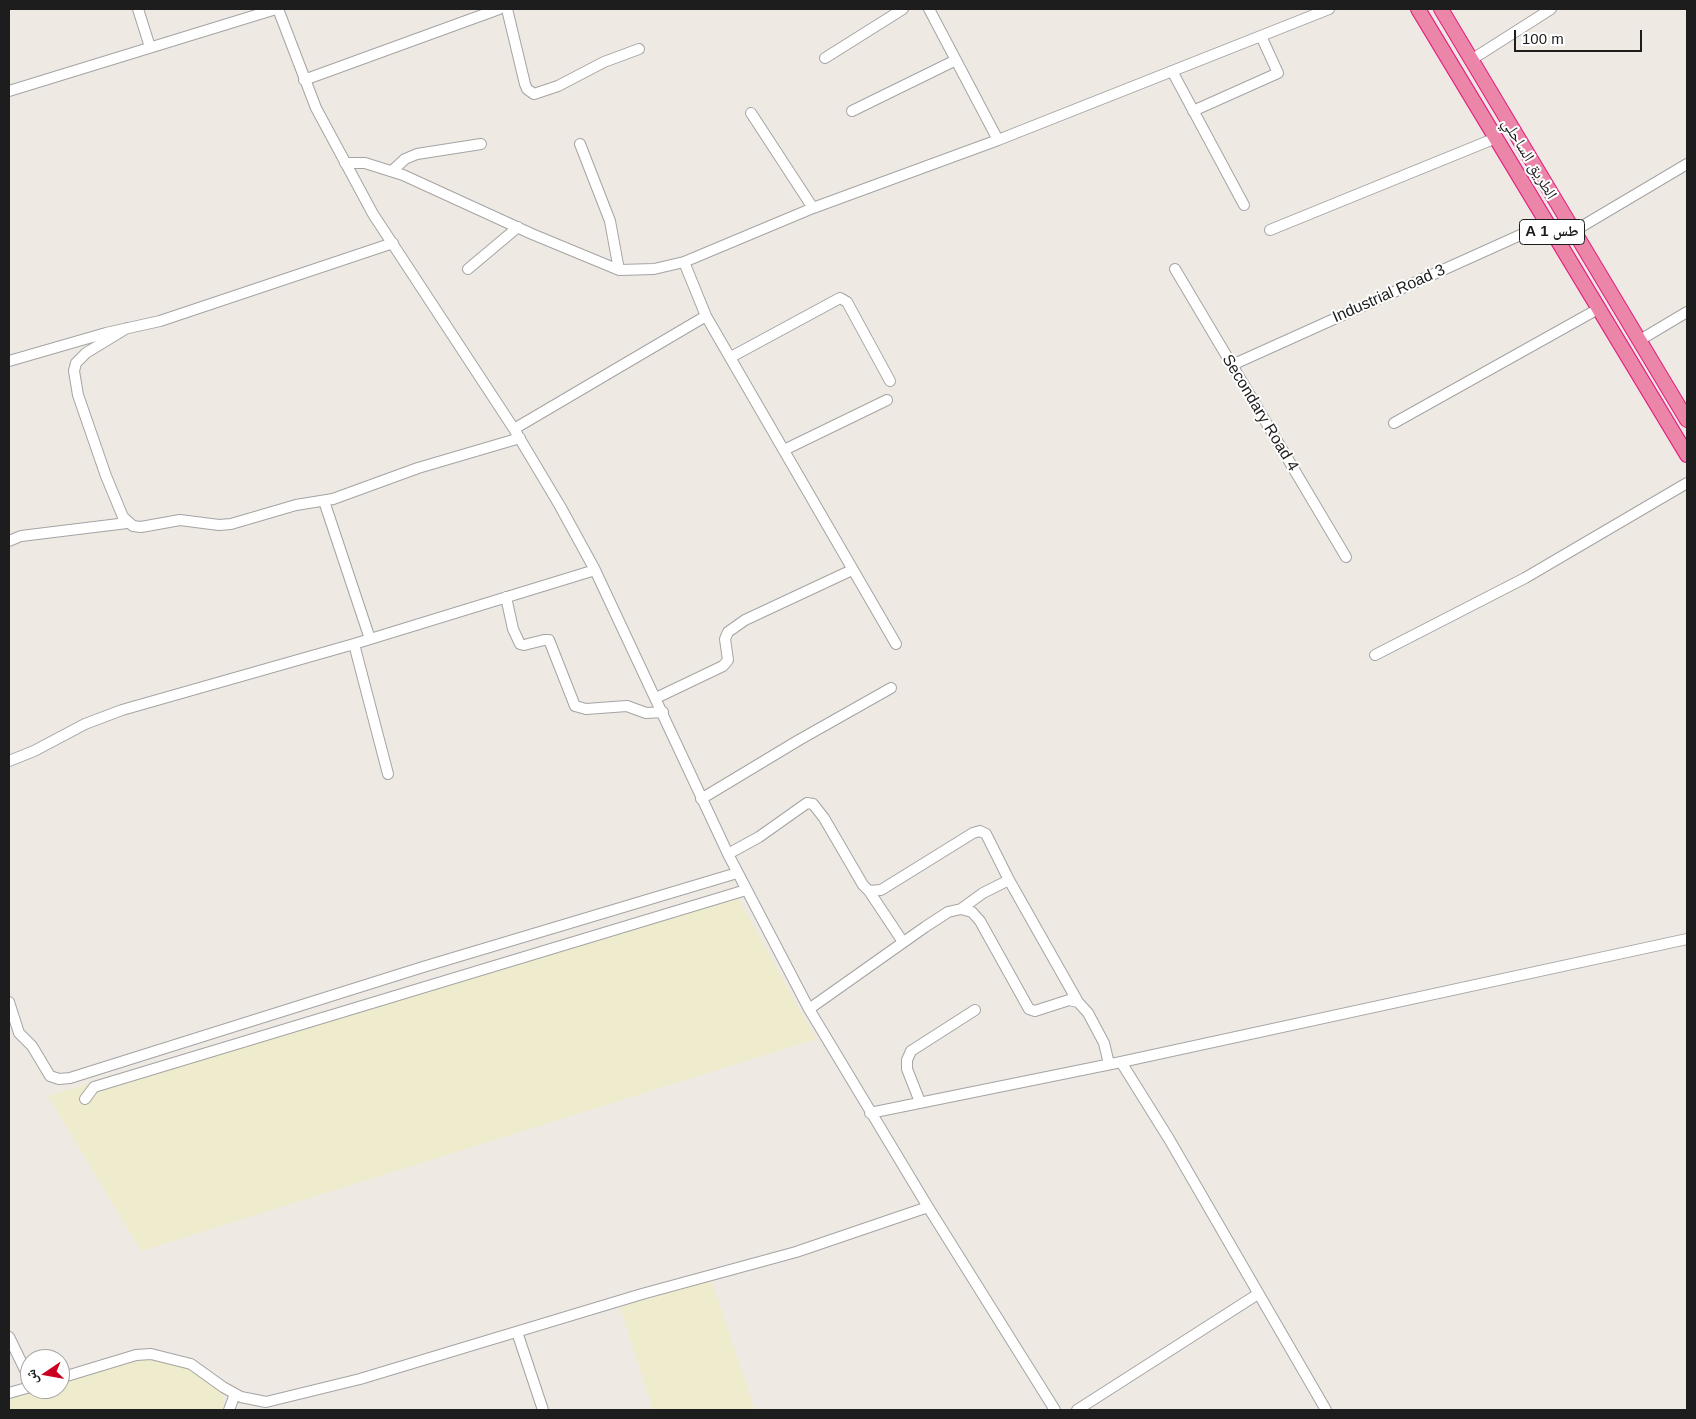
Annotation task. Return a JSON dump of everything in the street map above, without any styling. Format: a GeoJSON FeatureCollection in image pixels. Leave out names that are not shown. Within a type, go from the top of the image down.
{"type":"FeatureCollection","features":[{"type":"Feature","properties":{"kind":"highway","name":"الطريق الساحلي"},"geometry":{"type":"LineString","coordinates":[[1418,9],[1687,455]]}},
{"type":"Feature","properties":{"kind":"highway","name":"الطريق الساحلي"},"geometry":{"type":"LineString","coordinates":[[1440,9],[1687,420]]}},
{"type":"Feature","properties":{"kind":"street"},"geometry":{"type":"LineString","coordinates":[[138,9],[150,47]]}},
{"type":"Feature","properties":{"kind":"street"},"geometry":{"type":"LineString","coordinates":[[9,91],[277,9],[316,108],[373,214],[517,433],[595,570],[737,873],[810,1009],[928,1207],[1055,1410]]}},
{"type":"Feature","properties":{"kind":"street"},"geometry":{"type":"LineString","coordinates":[[304,80],[499,9]]}},
{"type":"Feature","properties":{"kind":"street"},"geometry":{"type":"LineString","coordinates":[[507,9],[525,84],[527,89],[534,94],[558,86],[618,56],[640,49]]}},
{"type":"Feature","properties":{"kind":"street"},"geometry":{"type":"LineString","coordinates":[[824,58],[902,9]]}},
{"type":"Feature","properties":{"kind":"street"},"geometry":{"type":"LineString","coordinates":[[929,9],[998,140]]}},
{"type":"Feature","properties":{"kind":"street"},"geometry":{"type":"LineString","coordinates":[[346,164],[365,162],[392,171],[588,259],[619,270],[654,269],[684,262],[813,208],[998,140],[1329,9]]}},
{"type":"Feature","properties":{"kind":"street"},"geometry":{"type":"LineString","coordinates":[[1471,60],[1551,9]]}},
{"type":"Feature","properties":{"kind":"street"},"geometry":{"type":"LineString","coordinates":[[1194,111],[1278,73],[1261,36]]}},
{"type":"Feature","properties":{"kind":"street"},"geometry":{"type":"LineString","coordinates":[[852,111],[956,60]]}},
{"type":"Feature","properties":{"kind":"street"},"geometry":{"type":"LineString","coordinates":[[1172,71],[1244,205]]}},
{"type":"Feature","properties":{"kind":"street"},"geometry":{"type":"LineString","coordinates":[[751,113],[813,208]]}},
{"type":"Feature","properties":{"kind":"street"},"geometry":{"type":"LineString","coordinates":[[1270,230],[1496,138]]}},
{"type":"Feature","properties":{"kind":"street"},"geometry":{"type":"LineString","coordinates":[[392,171],[405,159],[417,154],[481,144]]}},
{"type":"Feature","properties":{"kind":"street"},"geometry":{"type":"LineString","coordinates":[[580,144],[610,221],[619,270]]}},
{"type":"Feature","properties":{"kind":"street"},"geometry":{"type":"LineString","coordinates":[[1574,231],[1687,164]]}},
{"type":"Feature","properties":{"kind":"street","name":"Industrial Road 3"},"geometry":{"type":"LineString","coordinates":[[1232,365],[1546,222]]}},
{"type":"Feature","properties":{"kind":"street"},"geometry":{"type":"LineString","coordinates":[[468,269],[518,227]]}},
{"type":"Feature","properties":{"kind":"street"},"geometry":{"type":"LineString","coordinates":[[9,361],[201,308],[393,243]]}},
{"type":"Feature","properties":{"kind":"street"},"geometry":{"type":"LineString","coordinates":[[684,262],[706,316],[896,644]]}},
{"type":"Feature","properties":{"kind":"street","name":"Secondary Road 4"},"geometry":{"type":"LineString","coordinates":[[1175,269],[1346,556]]}},
{"type":"Feature","properties":{"kind":"street"},"geometry":{"type":"LineString","coordinates":[[731,357],[840,298],[846,302],[890,381]]}},
{"type":"Feature","properties":{"kind":"street"},"geometry":{"type":"LineString","coordinates":[[1394,423],[1598,309]]}},
{"type":"Feature","properties":{"kind":"street"},"geometry":{"type":"LineString","coordinates":[[1640,340],[1687,312]]}},
{"type":"Feature","properties":{"kind":"street"},"geometry":{"type":"LineString","coordinates":[[9,541],[31,535],[127,522],[141,527],[191,520],[219,525],[296,505],[324,501],[517,433],[706,316]]}},
{"type":"Feature","properties":{"kind":"street"},"geometry":{"type":"LineString","coordinates":[[127,328],[86,354],[76,363],[74,371],[78,395],[106,476],[127,522]]}},
{"type":"Feature","properties":{"kind":"street"},"geometry":{"type":"LineString","coordinates":[[784,450],[887,400]]}},
{"type":"Feature","properties":{"kind":"street"},"geometry":{"type":"LineString","coordinates":[[1375,656],[1525,578],[1687,483]]}},
{"type":"Feature","properties":{"kind":"street"},"geometry":{"type":"LineString","coordinates":[[324,501],[370,639]]}},
{"type":"Feature","properties":{"kind":"street"},"geometry":{"type":"LineString","coordinates":[[9,761],[34,751],[85,724],[122,710],[354,644],[595,570]]}},
{"type":"Feature","properties":{"kind":"street"},"geometry":{"type":"LineString","coordinates":[[656,698],[723,666],[728,660],[725,639],[728,632],[745,620],[852,570]]}},
{"type":"Feature","properties":{"kind":"street"},"geometry":{"type":"LineString","coordinates":[[506,597],[513,629],[520,644],[524,645],[549,640],[575,706],[586,709],[627,706],[646,713],[662,712]]}},
{"type":"Feature","properties":{"kind":"street"},"geometry":{"type":"LineString","coordinates":[[354,644],[388,774]]}},
{"type":"Feature","properties":{"kind":"street"},"geometry":{"type":"LineString","coordinates":[[701,799],[799,740],[891,688]]}},
{"type":"Feature","properties":{"kind":"street"},"geometry":{"type":"LineString","coordinates":[[728,854],[759,837],[807,803],[813,804],[824,818],[863,885],[903,942]]}},
{"type":"Feature","properties":{"kind":"street"},"geometry":{"type":"LineString","coordinates":[[869,891],[881,890],[973,833],[980,831],[986,834],[1009,880],[1078,1002],[1088,1013],[1104,1043],[1109,1064]]}},
{"type":"Feature","properties":{"kind":"street"},"geometry":{"type":"LineString","coordinates":[[9,1002],[19,1033],[32,1046],[50,1076],[59,1079],[70,1078],[423,967],[737,873]]}},
{"type":"Feature","properties":{"kind":"street"},"geometry":{"type":"LineString","coordinates":[[810,1009],[948,912],[961,909],[983,893],[1009,880]]}},
{"type":"Feature","properties":{"kind":"street"},"geometry":{"type":"LineString","coordinates":[[85,1099],[94,1087],[746,890]]}},
{"type":"Feature","properties":{"kind":"street"},"geometry":{"type":"LineString","coordinates":[[961,909],[972,912],[980,921],[1030,1008],[1035,1011],[1069,1000],[1078,1002]]}},
{"type":"Feature","properties":{"kind":"street"},"geometry":{"type":"LineString","coordinates":[[870,1112],[1121,1062],[1687,938]]}},
{"type":"Feature","properties":{"kind":"street"},"geometry":{"type":"LineString","coordinates":[[920,1102],[907,1069],[907,1060],[912,1051],[976,1010]]}},
{"type":"Feature","properties":{"kind":"street"},"geometry":{"type":"LineString","coordinates":[[1121,1062],[1169,1139],[1326,1410]]}},
{"type":"Feature","properties":{"kind":"street"},"geometry":{"type":"LineString","coordinates":[[70,1375],[136,1355],[151,1354],[191,1364],[235,1394],[252,1401],[266,1402],[360,1378],[642,1294],[796,1252],[928,1207]]}},
{"type":"Feature","properties":{"kind":"street"},"geometry":{"type":"LineString","coordinates":[[1077,1410],[1258,1294]]}},
{"type":"Feature","properties":{"kind":"street"},"geometry":{"type":"LineString","coordinates":[[517,1332],[543,1410]]}},
{"type":"Feature","properties":{"kind":"street"},"geometry":{"type":"LineString","coordinates":[[9,1337],[20,1360]]}},
{"type":"Feature","properties":{"kind":"street"},"geometry":{"type":"LineString","coordinates":[[229,1410],[235,1394]]}},
{"type":"Feature","properties":{"kind":"shaded area"},"geometry":{"type":"Polygon","coordinates":[[[733,889],[816,1039],[141,1251],[48,1096],[733,889]]]}},
{"type":"Feature","properties":{"kind":"shaded area"},"geometry":{"type":"Polygon","coordinates":[[[711,1280],[755,1410],[653,1410],[620,1307],[711,1280]]]}},
{"type":"Feature","properties":{"kind":"shaded area"},"geometry":{"type":"Polygon","coordinates":[[[136,1358],[160,1359],[185,1366],[221,1390],[224,1398],[224,1410],[9,1410],[9,1398],[20,1395],[20,1399],[70,1399],[70,1379],[136,1358]]]}}]}
